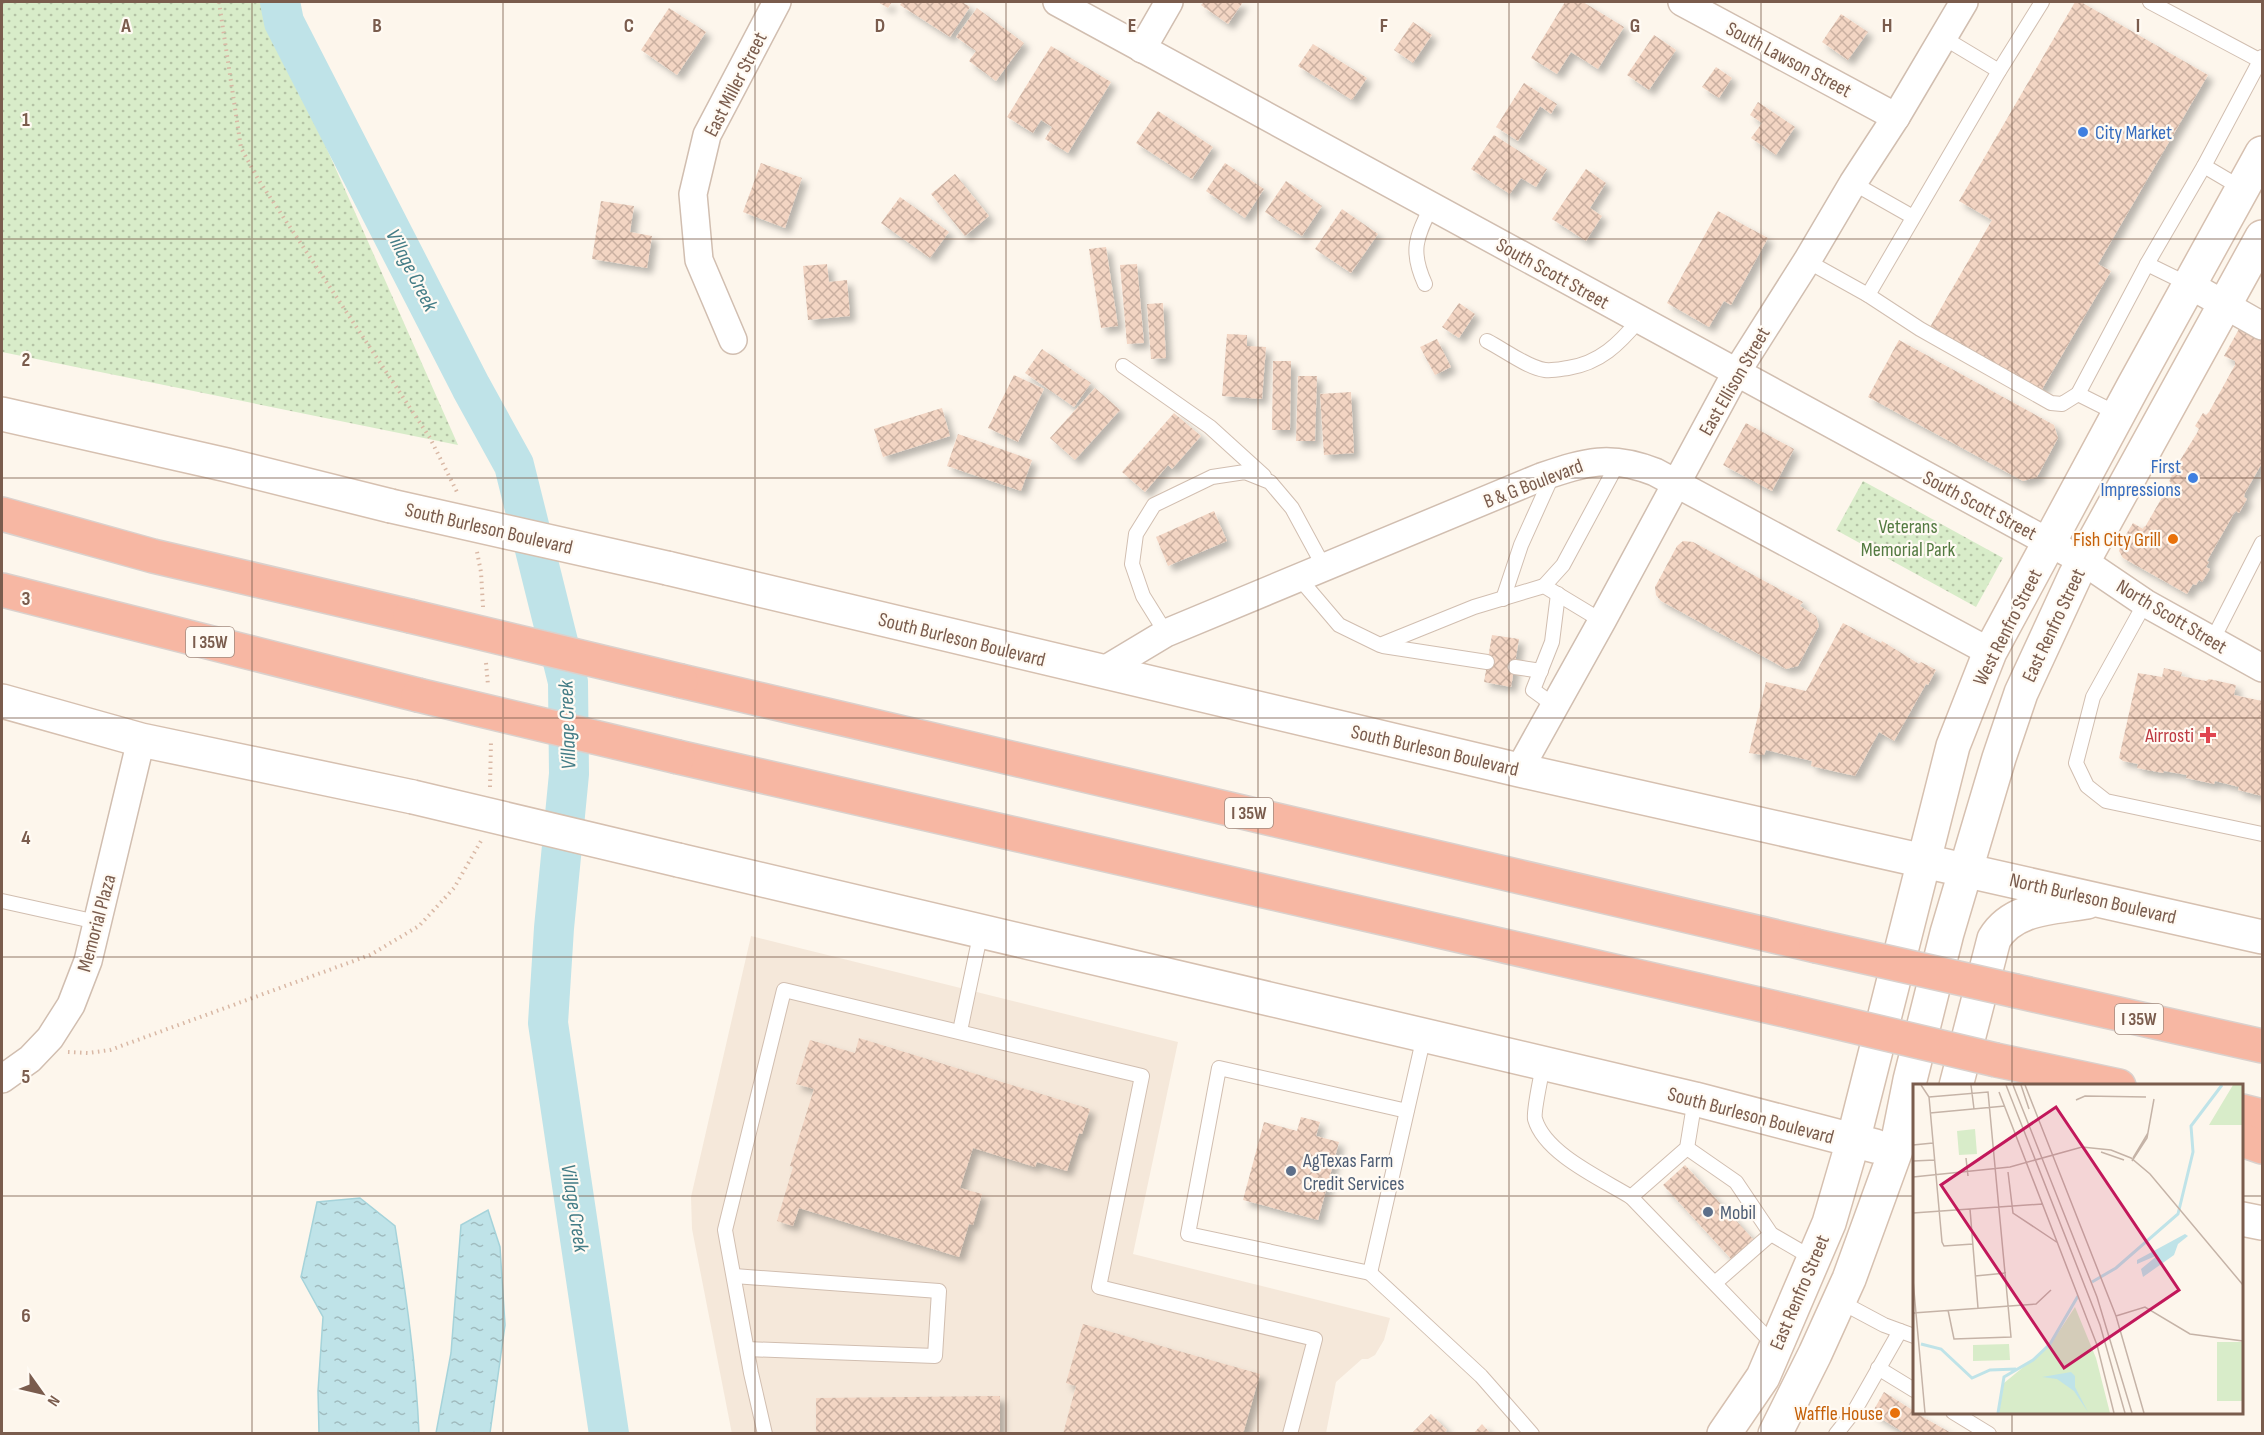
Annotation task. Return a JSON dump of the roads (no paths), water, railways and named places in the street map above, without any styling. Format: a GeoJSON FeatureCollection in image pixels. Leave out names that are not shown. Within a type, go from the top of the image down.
{"type":"FeatureCollection","features":[{"type":"Feature","properties":{"kind":"highway","name":"I 35W"},"geometry":{"type":"LineString","coordinates":[[2,514],[153,556],[681,681],[1816,946],[2262,1046]]}},
{"type":"Feature","properties":{"kind":"highway","name":"I 35W"},"geometry":{"type":"LineString","coordinates":[[2,590],[678,758],[1996,1060],[2110,1084]]}},
{"type":"Feature","properties":{"kind":"highway"},"geometry":{"type":"LineString","coordinates":[[1996,1060],[2068,1084]]}},
{"type":"Feature","properties":{"kind":"highway"},"geometry":{"type":"LineString","coordinates":[[2243,1111],[2262,1116]]}},
{"type":"Feature","properties":{"kind":"highway"},"geometry":{"type":"LineString","coordinates":[[2243,1141],[2262,1147]]}},
{"type":"Feature","properties":{"kind":"main road","name":"West Renfro Street"},"geometry":{"type":"LineString","coordinates":[[1853,1142],[1953,746],[1990,652],[2262,153]]}},
{"type":"Feature","properties":{"kind":"main road","name":"East Renfro Street"},"geometry":{"type":"LineString","coordinates":[[1967,870],[1999,758],[2021,693],[2083,561],[2262,237]]}},
{"type":"Feature","properties":{"kind":"main road","name":"South Burleson Boulevard"},"geometry":{"type":"LineString","coordinates":[[2,414],[227,465],[391,506],[667,568],[1519,770],[1924,860]]}},
{"type":"Feature","properties":{"kind":"main road","name":"South Burleson Boulevard"},"geometry":{"type":"LineString","coordinates":[[2,701],[141,740],[413,797],[1695,1099],[1853,1142]]}},
{"type":"Feature","properties":{"kind":"main road","name":"North Burleson Boulevard"},"geometry":{"type":"LineString","coordinates":[[1924,860],[2262,937]]}},
{"type":"Feature","properties":{"kind":"main road"},"geometry":{"type":"LineString","coordinates":[[1853,1142],[1905,1151],[1910,1080],[1947,933],[1967,870]]}},
{"type":"Feature","properties":{"kind":"main road"},"geometry":{"type":"LineString","coordinates":[[1957,1084],[1994,939],[2000,929],[2022,914],[2100,900]]}},
{"type":"Feature","properties":{"kind":"main road","name":"East Renfro Street"},"geometry":{"type":"LineString","coordinates":[[1724,1434],[1763,1377],[1776,1348],[1829,1223],[1853,1142]]}},
{"type":"Feature","properties":{"kind":"main road","name":"East Renfro Street"},"geometry":{"type":"LineString","coordinates":[[1781,1429],[1905,1151]]}},
{"type":"Feature","properties":{"kind":"main road"},"geometry":{"type":"LineString","coordinates":[[2243,1219],[2262,1223]]}},
{"type":"Feature","properties":{"kind":"main road"},"geometry":{"type":"LineString","coordinates":[[1746,1434],[1762,1403],[1763,1377]]}},
{"type":"Feature","properties":{"kind":"street","name":"East Miller Street"},"geometry":{"type":"LineString","coordinates":[[733,340],[699,260],[693,194],[707,135],[777,2]]}},
{"type":"Feature","properties":{"kind":"street","name":"South Scott Street"},"geometry":{"type":"LineString","coordinates":[[1057,2],[2083,561]]}},
{"type":"Feature","properties":{"kind":"street"},"geometry":{"type":"LineString","coordinates":[[1142,50],[1169,2]]}},
{"type":"Feature","properties":{"kind":"street","name":"South Lawson Street"},"geometry":{"type":"LineString","coordinates":[[1683,2],[1896,117]]}},
{"type":"Feature","properties":{"kind":"street","name":"East Ellison Street"},"geometry":{"type":"LineString","coordinates":[[1519,770],[1736,373],[1896,117],[1964,2]]}},
{"type":"Feature","properties":{"kind":"street"},"geometry":{"type":"LineString","coordinates":[[2190,285],[2262,326]]}},
{"type":"Feature","properties":{"kind":"street","name":"B & G Boulevard"},"geometry":{"type":"LineString","coordinates":[[1101,672],[1166,633],[1554,472],[1590,461],[1619,461],[1638,465],[1676,483],[1990,652]]}},
{"type":"Feature","properties":{"kind":"street","name":"North Scott Street"},"geometry":{"type":"LineString","coordinates":[[2083,561],[2145,603],[2262,668]]}},
{"type":"Feature","properties":{"kind":"street","name":"Memorial Plaza"},"geometry":{"type":"LineString","coordinates":[[2,1079],[30,1059],[50,1038],[71,1005],[88,961],[141,740]]}},
{"type":"Feature","properties":{"kind":"lane"},"geometry":{"type":"LineString","coordinates":[[1868,295],[2042,2]]}},
{"type":"Feature","properties":{"kind":"lane"},"geometry":{"type":"LineString","coordinates":[[1807,261],[1868,295],[1920,329],[2051,403],[2062,404],[2078,394],[2147,264],[2262,59],[2150,2]]}},
{"type":"Feature","properties":{"kind":"lane"},"geometry":{"type":"LineString","coordinates":[[1944,38],[1999,71]]}},
{"type":"Feature","properties":{"kind":"lane"},"geometry":{"type":"LineString","coordinates":[[2204,166],[2243,189]]}},
{"type":"Feature","properties":{"kind":"lane"},"geometry":{"type":"LineString","coordinates":[[1853,183],[1913,217]]}},
{"type":"Feature","properties":{"kind":"lane"},"geometry":{"type":"LineString","coordinates":[[1425,284],[1416,262],[1415,247],[1418,234],[1431,207]]}},
{"type":"Feature","properties":{"kind":"lane"},"geometry":{"type":"LineString","coordinates":[[2147,264],[2190,285]]}},
{"type":"Feature","properties":{"kind":"lane"},"geometry":{"type":"LineString","coordinates":[[1487,341],[1544,370],[1558,369],[1578,366],[1601,357],[1619,343],[1639,320]]}},
{"type":"Feature","properties":{"kind":"lane"},"geometry":{"type":"LineString","coordinates":[[1123,366],[1210,428],[1270,482],[1292,508],[1324,567]]}},
{"type":"Feature","properties":{"kind":"lane"},"geometry":{"type":"LineString","coordinates":[[2078,394],[2118,414]]}},
{"type":"Feature","properties":{"kind":"lane"},"geometry":{"type":"LineString","coordinates":[[1380,645],[1474,607],[1544,586],[1563,565],[1619,461]]}},
{"type":"Feature","properties":{"kind":"lane"},"geometry":{"type":"LineString","coordinates":[[1166,633],[1143,596],[1132,564],[1136,534],[1154,505],[1212,477],[1245,472],[1270,482]]}},
{"type":"Feature","properties":{"kind":"lane"},"geometry":{"type":"LineString","coordinates":[[1503,599],[1521,545],[1554,472]]}},
{"type":"Feature","properties":{"kind":"lane"},"geometry":{"type":"LineString","coordinates":[[2212,641],[2262,543]]}},
{"type":"Feature","properties":{"kind":"lane"},"geometry":{"type":"LineString","coordinates":[[1299,578],[1339,625],[1380,645],[1487,662]]}},
{"type":"Feature","properties":{"kind":"lane"},"geometry":{"type":"LineString","coordinates":[[1544,586],[1602,621]]}},
{"type":"Feature","properties":{"kind":"lane"},"geometry":{"type":"LineString","coordinates":[[1555,706],[1533,690],[1552,642],[1558,594]]}},
{"type":"Feature","properties":{"kind":"lane"},"geometry":{"type":"LineString","coordinates":[[2145,603],[2093,697],[2076,763],[2087,786],[2106,801],[2262,834]]}},
{"type":"Feature","properties":{"kind":"lane"},"geometry":{"type":"LineString","coordinates":[[1515,667],[1541,671]]}},
{"type":"Feature","properties":{"kind":"lane"},"geometry":{"type":"LineString","coordinates":[[2,901],[97,922]]}},
{"type":"Feature","properties":{"kind":"lane"},"geometry":{"type":"LineString","coordinates":[[960,1031],[981,931]]}},
{"type":"Feature","properties":{"kind":"lane"},"geometry":{"type":"LineString","coordinates":[[765,1434],[725,1230],[784,990],[1142,1076],[1099,1287],[1315,1339],[1290,1434]]}},
{"type":"Feature","properties":{"kind":"lane"},"geometry":{"type":"LineString","coordinates":[[1370,1273],[1424,1036]]}},
{"type":"Feature","properties":{"kind":"lane"},"geometry":{"type":"LineString","coordinates":[[1543,1064],[1534,1118],[1547,1141],[1562,1155],[1631,1197],[1776,1348]]}},
{"type":"Feature","properties":{"kind":"lane"},"geometry":{"type":"LineString","coordinates":[[1407,1111],[1219,1068],[1188,1234],[1370,1273],[1481,1376],[1532,1434]]}},
{"type":"Feature","properties":{"kind":"lane"},"geometry":{"type":"LineString","coordinates":[[1631,1197],[1687,1148],[1695,1099]]}},
{"type":"Feature","properties":{"kind":"lane"},"geometry":{"type":"LineString","coordinates":[[1687,1148],[1736,1182],[1771,1234],[1814,1259]]}},
{"type":"Feature","properties":{"kind":"lane"},"geometry":{"type":"LineString","coordinates":[[1715,1283],[1771,1234]]}},
{"type":"Feature","properties":{"kind":"lane"},"geometry":{"type":"LineString","coordinates":[[734,1276],[939,1291],[935,1356],[747,1349]]}},
{"type":"Feature","properties":{"kind":"lane"},"geometry":{"type":"LineString","coordinates":[[1839,1301],[1884,1325],[1913,1336]]}},
{"type":"Feature","properties":{"kind":"lane"},"geometry":{"type":"LineString","coordinates":[[1836,1434],[1855,1410],[1900,1331]]}},
{"type":"Feature","properties":{"kind":"lane"},"geometry":{"type":"LineString","coordinates":[[1878,1368],[1913,1389]]}},
{"type":"Feature","properties":{"kind":"lane"},"geometry":{"type":"LineString","coordinates":[[1955,1414],[1989,1434]]}},
{"type":"Feature","properties":{"kind":"water"},"geometry":{"type":"Polygon","coordinates":[[[360,1198],[395,1226],[410,1329],[419,1433],[319,1433],[318,1391],[323,1317],[301,1277],[317,1202],[360,1198]]]}},
{"type":"Feature","properties":{"kind":"water"},"geometry":{"type":"Polygon","coordinates":[[[488,1210],[500,1247],[505,1325],[490,1433],[436,1433],[451,1353],[461,1225],[488,1210]]]}},
{"type":"Feature","properties":{"kind":"waterway","name":"Village Creek"},"geometry":{"type":"LineString","coordinates":[[280,2],[284,22],[471,387],[514,465],[568,682],[569,774],[554,928],[548,1023],[609,1434]]}},
{"type":"Feature","properties":{"kind":"place","name":"City Market"},"geometry":{"type":"Point","coordinates":[2083,132]}},
{"type":"Feature","properties":{"kind":"place","name":"First Impressions"},"geometry":{"type":"Point","coordinates":[2193,478]}},
{"type":"Feature","properties":{"kind":"place","name":"Fish City Grill"},"geometry":{"type":"Point","coordinates":[2173,539]}},
{"type":"Feature","properties":{"kind":"place","name":"Airrosti"},"geometry":{"type":"Point","coordinates":[2208,735]}},
{"type":"Feature","properties":{"kind":"place","name":"AgTexas Farm Credit Services"},"geometry":{"type":"Point","coordinates":[1291,1171]}},
{"type":"Feature","properties":{"kind":"place","name":"Mobil"},"geometry":{"type":"Point","coordinates":[1708,1212]}},
{"type":"Feature","properties":{"kind":"place","name":"Waffle House"},"geometry":{"type":"Point","coordinates":[1895,1413]}},
{"type":"Feature","properties":{"kind":"park label","name":"Veterans Memorial Park"},"geometry":{"type":"Point","coordinates":[1908,538]}}]}
